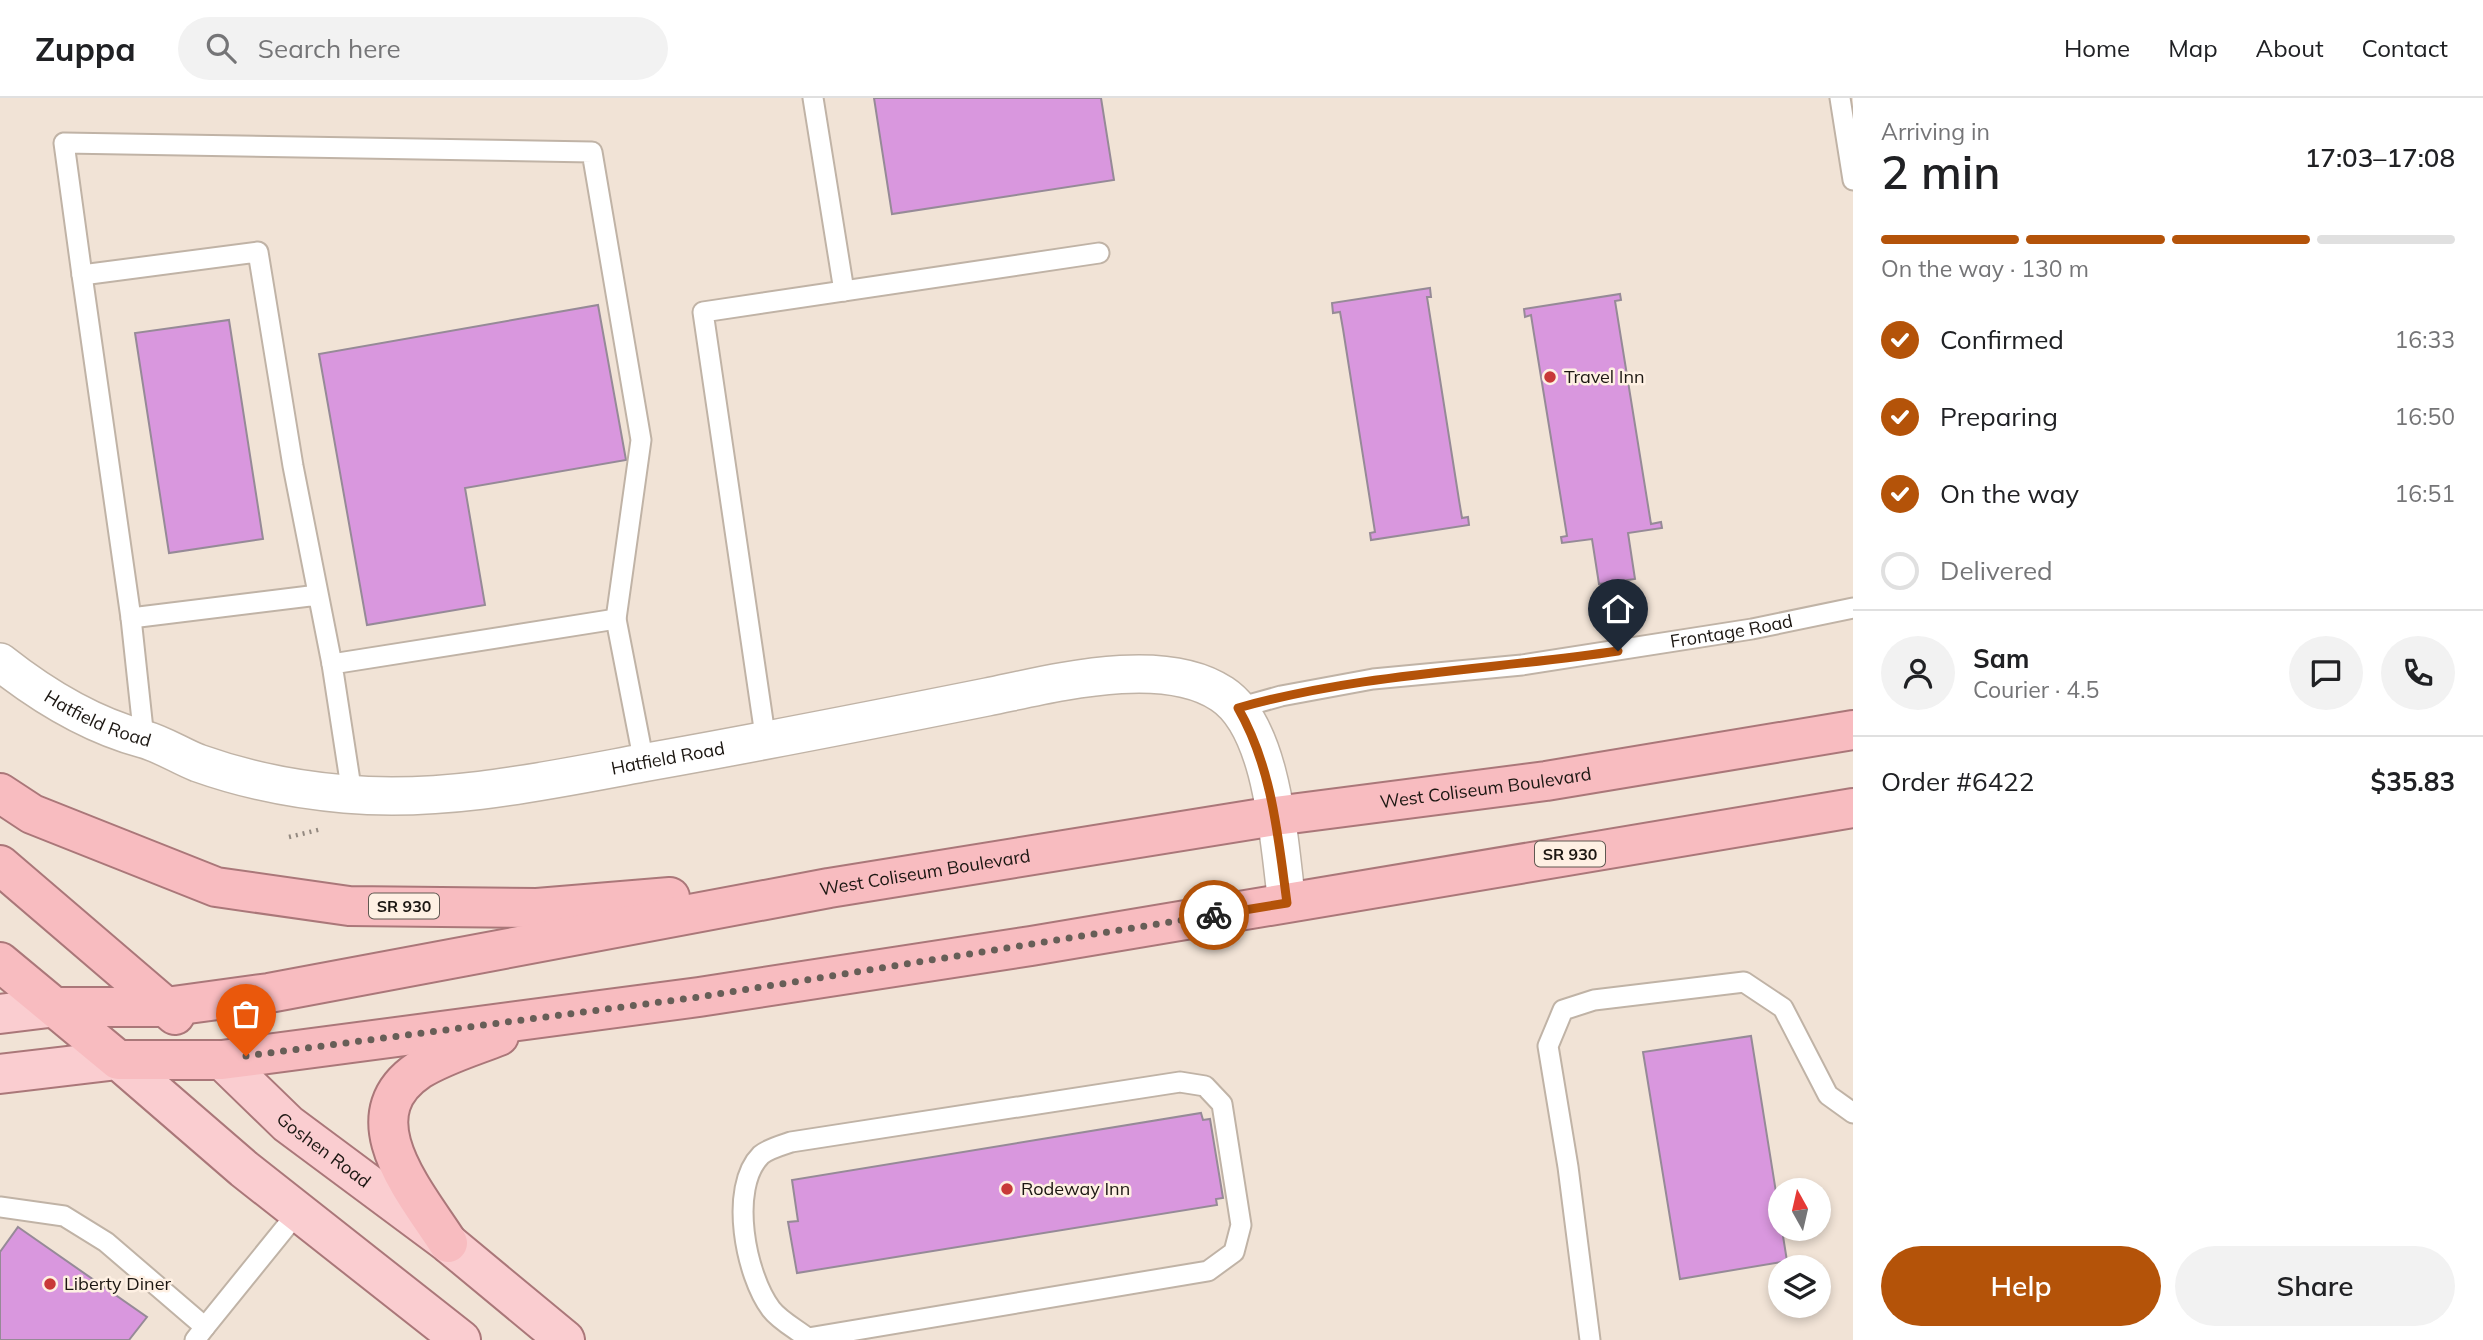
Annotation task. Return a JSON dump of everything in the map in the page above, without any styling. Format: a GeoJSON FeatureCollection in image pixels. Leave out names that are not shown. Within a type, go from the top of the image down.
{"type":"FeatureCollection","features":[{"type":"Feature","properties":{"kind":"highway","name":"West Coliseum Boulevard"},"geometry":{"type":"LineString","coordinates":[[57,1007],[166,1007],[289,989],[829,888],[1275,816],[1546,780],[1853,730]]}},
{"type":"Feature","properties":{"kind":"highway","name":"SR 930"},"geometry":{"type":"LineString","coordinates":[[0,793],[32,814],[216,887],[349,906],[537,908],[829,888]]}},
{"type":"Feature","properties":{"kind":"highway","name":"SR 930"},"geometry":{"type":"LineString","coordinates":[[118,1060],[222,1060],[725,993],[1287,903],[1853,808]]}},
{"type":"Feature","properties":{"kind":"highway","name":"Goshen Road"},"geometry":{"type":"LineString","coordinates":[[0,865],[166,1007],[222,1060]]}},
{"type":"Feature","properties":{"kind":"highway"},"geometry":{"type":"LineString","coordinates":[[0,962],[118,1060]]}},
{"type":"Feature","properties":{"kind":"highway"},"geometry":{"type":"LineString","coordinates":[[448,1243],[402,1171],[386,1125],[387,1111],[400,1087],[420,1070],[554,1015]]}},
{"type":"Feature","properties":{"kind":"main road","name":"West Coliseum Boulevard"},"geometry":{"type":"LineString","coordinates":[[0,1014],[57,1007]]}},
{"type":"Feature","properties":{"kind":"main road"},"geometry":{"type":"LineString","coordinates":[[0,1074],[118,1060],[298,1212],[461,1340]]}},
{"type":"Feature","properties":{"kind":"main road","name":"Goshen Road"},"geometry":{"type":"LineString","coordinates":[[222,1060],[288,1124],[448,1243],[565,1340]]}},
{"type":"Feature","properties":{"kind":"street","name":"Hatfield Road"},"geometry":{"type":"LineString","coordinates":[[0,662],[32,687],[65,707],[128,737],[144,739],[199,763],[243,776],[352,794],[449,793],[534,784],[766,742],[1028,689],[1118,676],[1145,674],[1198,683],[1221,693],[1238,708],[1259,750],[1275,816],[1287,903]]}},
{"type":"Feature","properties":{"kind":"lane"},"geometry":{"type":"LineString","coordinates":[[813,98],[844,290]]}},
{"type":"Feature","properties":{"kind":"lane"},"geometry":{"type":"LineString","coordinates":[[1840,98],[1853,180]]}},
{"type":"Feature","properties":{"kind":"lane"},"geometry":{"type":"LineString","coordinates":[[144,739],[131,618],[64,143],[592,152],[641,440],[615,619],[644,763]]}},
{"type":"Feature","properties":{"kind":"lane"},"geometry":{"type":"LineString","coordinates":[[82,275],[258,252],[332,664],[352,794]]}},
{"type":"Feature","properties":{"kind":"lane"},"geometry":{"type":"LineString","coordinates":[[766,742],[703,312],[1099,253]]}},
{"type":"Feature","properties":{"kind":"lane"},"geometry":{"type":"LineString","coordinates":[[131,618],[318,595]]}},
{"type":"Feature","properties":{"kind":"lane","name":"Frontage Road"},"geometry":{"type":"LineString","coordinates":[[1238,708],[1282,696],[1373,679],[1535,663],[1752,629],[1853,608]]}},
{"type":"Feature","properties":{"kind":"lane"},"geometry":{"type":"LineString","coordinates":[[332,664],[615,619]]}},
{"type":"Feature","properties":{"kind":"lane"},"geometry":{"type":"LineString","coordinates":[[1590,1340],[1568,1167],[1548,1046],[1563,1010],[1594,1000],[1744,982],[1783,1008],[1828,1095],[1853,1113]]}},
{"type":"Feature","properties":{"kind":"lane"},"geometry":{"type":"LineString","coordinates":[[1180,1082],[1205,1086],[1222,1104],[1241,1225],[1234,1252],[1208,1271],[809,1339],[772,1310],[751,1271],[743,1217],[745,1182],[762,1154],[791,1142],[1180,1082]]}},
{"type":"Feature","properties":{"kind":"lane"},"geometry":{"type":"LineString","coordinates":[[0,1207],[64,1216],[106,1242],[200,1334],[298,1212]]}},
{"type":"Feature","properties":{"kind":"building"},"geometry":{"type":"Polygon","coordinates":[[[874,98],[1101,98],[1114,180],[892,214],[874,98]]]}},
{"type":"Feature","properties":{"kind":"building"},"geometry":{"type":"Polygon","coordinates":[[[1430,288],[1431,297],[1427,297],[1459,500],[1462,518],[1468,517],[1469,525],[1371,540],[1370,533],[1375,532],[1343,329],[1340,312],[1333,313],[1332,303],[1430,288]]]}},
{"type":"Feature","properties":{"kind":"building"},"geometry":{"type":"Polygon","coordinates":[[[1620,294],[1621,300],[1615,301],[1651,524],[1661,522],[1662,528],[1628,533],[1635,579],[1599,584],[1592,539],[1562,543],[1561,537],[1567,536],[1531,315],[1525,317],[1524,309],[1620,294]]]}},
{"type":"Feature","properties":{"kind":"building"},"geometry":{"type":"Polygon","coordinates":[[[598,305],[626,460],[465,488],[485,605],[367,625],[319,354],[598,305]]]}},
{"type":"Feature","properties":{"kind":"building"},"geometry":{"type":"Polygon","coordinates":[[[229,320],[263,539],[169,553],[135,333],[229,320]]]}},
{"type":"Feature","properties":{"kind":"building"},"geometry":{"type":"Polygon","coordinates":[[[1751,1036],[1774,1178],[1768,1178],[1768,1241],[1784,1241],[1786,1255],[1768,1255],[1768,1264],[1680,1279],[1643,1052],[1751,1036]]]}},
{"type":"Feature","properties":{"kind":"building","name":"Rodeway Inn"},"geometry":{"type":"Polygon","coordinates":[[[1201,1113],[1203,1120],[1210,1119],[1223,1198],[1216,1199],[1217,1205],[797,1273],[788,1222],[798,1221],[792,1180],[1201,1113]]]}},
{"type":"Feature","properties":{"kind":"building","name":"Liberty Diner"},"geometry":{"type":"Polygon","coordinates":[[[18,1227],[147,1317],[129,1340],[0,1340],[0,1252],[18,1227]]]}},
{"type":"Feature","properties":{"kind":"way so far"},"geometry":{"type":"LineString","coordinates":[[246,1056],[699,997],[1214,915]]}},
{"type":"Feature","properties":{"kind":"place","name":"Travel Inn"},"geometry":{"type":"Point","coordinates":[1550,377]}},
{"type":"Feature","properties":{"kind":"place","name":"Rodeway Inn"},"geometry":{"type":"Point","coordinates":[1007,1189]}},
{"type":"Feature","properties":{"kind":"place","name":"Liberty Diner"},"geometry":{"type":"Point","coordinates":[50,1284]}},
{"type":"Feature","properties":{"kind":"route"},"geometry":{"type":"LineString","coordinates":[[1214,915],[1287,903],[1275,816],[1259,750],[1238,708],[1282,696],[1373,679],[1498,668],[1618,651]]}}]}
